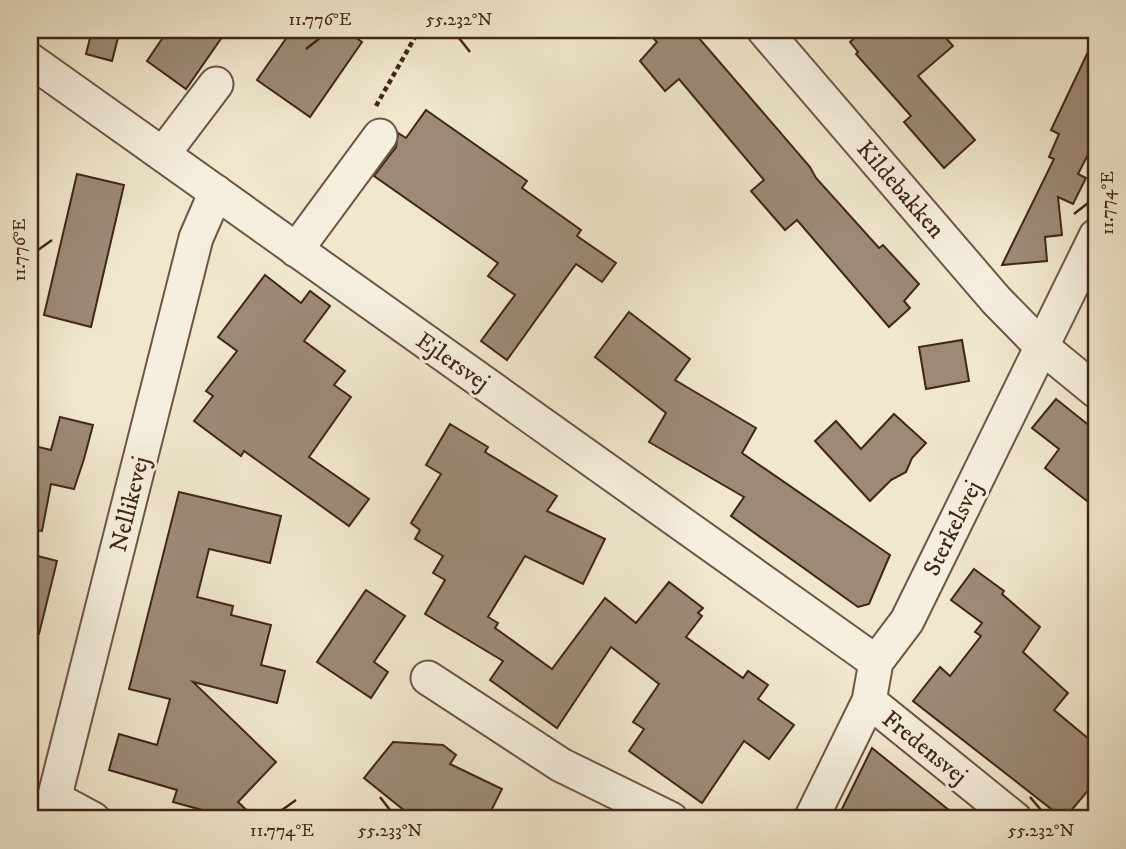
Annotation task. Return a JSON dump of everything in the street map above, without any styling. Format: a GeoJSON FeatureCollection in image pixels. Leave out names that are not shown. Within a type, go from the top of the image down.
{"type":"FeatureCollection","features":[{"type":"Feature","properties":{"kind":"street","name":"Kildebakken"},"geometry":{"type":"LineString","coordinates":[[764,30],[996,300],[1041,346],[1096,391]]}},
{"type":"Feature","properties":{"kind":"street","name":"Ejlersvej"},"geometry":{"type":"LineString","coordinates":[[30,60],[876,662]]}},
{"type":"Feature","properties":{"kind":"street"},"geometry":{"type":"LineString","coordinates":[[163,154],[216,84]]}},
{"type":"Feature","properties":{"kind":"street"},"geometry":{"type":"LineString","coordinates":[[296,250],[380,136]]}},
{"type":"Feature","properties":{"kind":"street","name":"Nellikevej"},"geometry":{"type":"LineString","coordinates":[[51,808],[196,238],[216,192]]}},
{"type":"Feature","properties":{"kind":"street","name":"Sterkelsvej"},"geometry":{"type":"LineString","coordinates":[[811,819],[869,701],[876,662],[907,621],[1096,236]]}},
{"type":"Feature","properties":{"kind":"street"},"geometry":{"type":"LineString","coordinates":[[428,677],[561,765],[671,819]]}},
{"type":"Feature","properties":{"kind":"street","name":"Fredensvej"},"geometry":{"type":"LineString","coordinates":[[869,701],[1014,819]]}},
{"type":"Feature","properties":{"kind":"street"},"geometry":{"type":"LineString","coordinates":[[51,808],[93,819]]}},
{"type":"Feature","properties":{"kind":"path"},"geometry":{"type":"LineString","coordinates":[[380,136],[372,112],[419,30]]}},
{"type":"Feature","properties":{"kind":"building"},"geometry":{"type":"Polygon","coordinates":[[[92,30],[120,30],[112,61],[86,54],[92,30]]]}},
{"type":"Feature","properties":{"kind":"building"},"geometry":{"type":"Polygon","coordinates":[[[168,30],[227,30],[186,89],[147,61],[168,30]]]}},
{"type":"Feature","properties":{"kind":"building"},"geometry":{"type":"Polygon","coordinates":[[[292,30],[345,30],[362,42],[310,117],[257,80],[292,30]]]}},
{"type":"Feature","properties":{"kind":"building"},"geometry":{"type":"Polygon","coordinates":[[[645,30],[692,30],[810,167],[816,178],[879,248],[883,245],[919,284],[904,301],[910,308],[889,327],[797,220],[785,230],[751,191],[764,180],[679,79],[665,91],[640,61],[657,42],[645,30]]]}},
{"type":"Feature","properties":{"kind":"building"},"geometry":{"type":"Polygon","coordinates":[[[864,30],[939,30],[953,46],[918,76],[975,140],[944,168],[904,122],[911,116],[856,54],[858,52],[850,42],[864,30]]]}},
{"type":"Feature","properties":{"kind":"building"},"geometry":{"type":"Polygon","coordinates":[[[1096,35],[1096,139],[1078,174],[1086,178],[1073,204],[1058,197],[1062,235],[1045,237],[1047,261],[1002,265],[1054,159],[1049,157],[1059,134],[1051,130],[1096,35]]]}},
{"type":"Feature","properties":{"kind":"building"},"geometry":{"type":"Polygon","coordinates":[[[426,110],[527,181],[522,188],[581,230],[577,236],[616,263],[602,282],[576,264],[507,360],[481,341],[515,295],[488,276],[498,263],[374,176],[396,147],[398,133],[406,138],[426,110]]]}},
{"type":"Feature","properties":{"kind":"building"},"geometry":{"type":"Polygon","coordinates":[[[77,174],[124,185],[91,327],[44,315],[77,174]]]}},
{"type":"Feature","properties":{"kind":"building"},"geometry":{"type":"Polygon","coordinates":[[[265,275],[301,303],[310,291],[330,306],[304,341],[345,371],[334,385],[351,397],[309,457],[369,499],[349,526],[244,451],[241,456],[194,421],[213,396],[206,391],[237,351],[218,337],[265,275]]]}},
{"type":"Feature","properties":{"kind":"building"},"geometry":{"type":"Polygon","coordinates":[[[629,312],[690,359],[675,380],[756,428],[742,453],[890,555],[869,604],[858,607],[731,516],[744,497],[649,442],[666,413],[595,357],[629,312]]]}},
{"type":"Feature","properties":{"kind":"building"},"geometry":{"type":"Polygon","coordinates":[[[962,340],[969,381],[926,389],[919,347],[962,340]]]}},
{"type":"Feature","properties":{"kind":"building"},"geometry":{"type":"Polygon","coordinates":[[[1056,399],[1096,431],[1096,508],[1045,468],[1059,449],[1032,428],[1056,399]]]}},
{"type":"Feature","properties":{"kind":"building"},"geometry":{"type":"Polygon","coordinates":[[[894,414],[926,443],[912,458],[906,472],[891,480],[870,501],[815,441],[836,421],[861,449],[894,414]]]}},
{"type":"Feature","properties":{"kind":"building"},"geometry":{"type":"Polygon","coordinates":[[[60,417],[93,425],[84,459],[74,489],[51,484],[42,531],[30,530],[30,445],[51,450],[60,417]]]}},
{"type":"Feature","properties":{"kind":"building"},"geometry":{"type":"Polygon","coordinates":[[[450,424],[488,447],[485,452],[557,496],[547,511],[605,539],[583,584],[525,556],[488,617],[498,623],[495,628],[552,669],[605,598],[636,623],[669,582],[703,608],[698,613],[702,616],[686,637],[743,678],[748,671],[768,685],[758,699],[794,725],[769,759],[744,741],[702,803],[629,751],[644,729],[633,722],[659,684],[611,647],[557,728],[490,680],[503,661],[425,614],[445,580],[433,573],[443,556],[415,539],[420,530],[411,523],[441,474],[426,465],[450,424]]]}},
{"type":"Feature","properties":{"kind":"building"},"geometry":{"type":"Polygon","coordinates":[[[179,492],[281,516],[270,563],[209,549],[197,597],[233,606],[231,615],[271,625],[261,665],[285,671],[277,703],[193,682],[276,762],[238,802],[256,819],[235,819],[173,802],[177,790],[109,770],[119,734],[157,745],[170,699],[129,689],[179,492]]]}},
{"type":"Feature","properties":{"kind":"building"},"geometry":{"type":"Polygon","coordinates":[[[30,554],[57,561],[39,634],[30,633],[30,554]]]}},
{"type":"Feature","properties":{"kind":"building"},"geometry":{"type":"Polygon","coordinates":[[[974,569],[1004,591],[1002,594],[1040,627],[1023,652],[1068,693],[1054,710],[1096,745],[1096,781],[1064,819],[913,701],[940,667],[950,676],[981,636],[975,632],[982,623],[951,600],[974,569]]]}},
{"type":"Feature","properties":{"kind":"building"},"geometry":{"type":"Polygon","coordinates":[[[366,590],[405,616],[374,662],[388,672],[371,698],[317,662],[366,590]]]}},
{"type":"Feature","properties":{"kind":"building"},"geometry":{"type":"Polygon","coordinates":[[[393,742],[443,745],[456,755],[450,764],[502,789],[487,819],[415,819],[364,778],[393,742]]]}},
{"type":"Feature","properties":{"kind":"building"},"geometry":{"type":"Polygon","coordinates":[[[872,748],[960,819],[837,819],[872,748]]]}}]}
